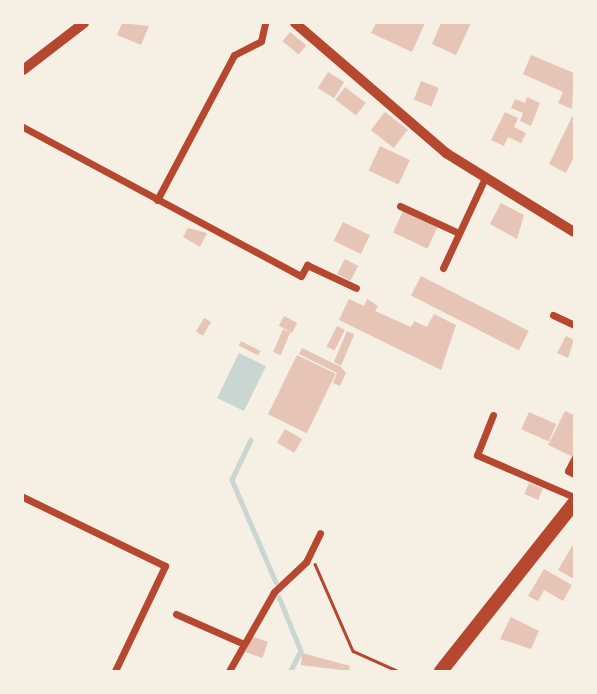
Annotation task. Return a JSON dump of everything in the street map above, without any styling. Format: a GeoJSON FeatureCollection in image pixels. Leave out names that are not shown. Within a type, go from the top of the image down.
{"type":"FeatureCollection","features":[{"type":"Feature","properties":{"kind":"highway"},"geometry":{"type":"LineString","coordinates":[[441,671],[574,503]]}},
{"type":"Feature","properties":{"kind":"main road"},"geometry":{"type":"LineString","coordinates":[[23,70],[84,23]]}},
{"type":"Feature","properties":{"kind":"main road"},"geometry":{"type":"LineString","coordinates":[[295,23],[391,109],[484,180],[574,232]]}},
{"type":"Feature","properties":{"kind":"street"},"geometry":{"type":"LineString","coordinates":[[157,200],[234,55],[261,41],[265,23]]}},
{"type":"Feature","properties":{"kind":"street"},"geometry":{"type":"LineString","coordinates":[[23,127],[301,276],[307,265],[356,288]]}},
{"type":"Feature","properties":{"kind":"street"},"geometry":{"type":"LineString","coordinates":[[443,268],[484,180]]}},
{"type":"Feature","properties":{"kind":"street"},"geometry":{"type":"LineString","coordinates":[[400,206],[459,233]]}},
{"type":"Feature","properties":{"kind":"street"},"geometry":{"type":"LineString","coordinates":[[553,315],[574,325]]}},
{"type":"Feature","properties":{"kind":"street"},"geometry":{"type":"LineString","coordinates":[[493,415],[477,454],[574,497]]}},
{"type":"Feature","properties":{"kind":"street"},"geometry":{"type":"LineString","coordinates":[[574,459],[568,471],[574,474]]}},
{"type":"Feature","properties":{"kind":"street"},"geometry":{"type":"LineString","coordinates":[[23,497],[165,566],[115,671]]}},
{"type":"Feature","properties":{"kind":"street"},"geometry":{"type":"LineString","coordinates":[[229,671],[274,592],[311,555],[320,533]]}},
{"type":"Feature","properties":{"kind":"street"},"geometry":{"type":"LineString","coordinates":[[176,614],[244,644]]}},
{"type":"Feature","properties":{"kind":"path"},"geometry":{"type":"LineString","coordinates":[[311,555],[353,651],[398,671]]}},
{"type":"Feature","properties":{"kind":"shaded area"},"geometry":{"type":"Polygon","coordinates":[[[239,353],[266,366],[244,411],[217,398],[239,353]]]}},
{"type":"Feature","properties":{"kind":"building"},"geometry":{"type":"Polygon","coordinates":[[[122,23],[149,26],[141,45],[117,35],[122,23]]]}},
{"type":"Feature","properties":{"kind":"building"},"geometry":{"type":"Polygon","coordinates":[[[376,23],[425,23],[412,52],[371,33],[376,23]]]}},
{"type":"Feature","properties":{"kind":"building"},"geometry":{"type":"Polygon","coordinates":[[[441,23],[471,23],[456,55],[432,44],[441,23]]]}},
{"type":"Feature","properties":{"kind":"building"},"geometry":{"type":"Polygon","coordinates":[[[290,32],[306,45],[299,55],[282,41],[290,32]]]}},
{"type":"Feature","properties":{"kind":"building"},"geometry":{"type":"Polygon","coordinates":[[[531,55],[574,73],[572,109],[558,103],[563,92],[523,74],[531,55]]]}},
{"type":"Feature","properties":{"kind":"building"},"geometry":{"type":"Polygon","coordinates":[[[328,72],[344,82],[334,98],[318,88],[328,72]]]}},
{"type":"Feature","properties":{"kind":"building"},"geometry":{"type":"Polygon","coordinates":[[[421,81],[439,88],[432,106],[414,100],[421,81]]]}},
{"type":"Feature","properties":{"kind":"building"},"geometry":{"type":"Polygon","coordinates":[[[345,87],[366,103],[356,115],[335,100],[345,87]]]}},
{"type":"Feature","properties":{"kind":"building"},"geometry":{"type":"Polygon","coordinates":[[[527,97],[540,103],[531,126],[520,121],[523,113],[511,108],[515,99],[525,103],[527,97]]]}},
{"type":"Feature","properties":{"kind":"building"},"geometry":{"type":"Polygon","coordinates":[[[385,112],[408,130],[394,148],[371,130],[385,112]]]}},
{"type":"Feature","properties":{"kind":"building"},"geometry":{"type":"Polygon","coordinates":[[[505,112],[518,118],[514,127],[526,133],[521,143],[508,137],[504,146],[491,140],[505,112]]]}},
{"type":"Feature","properties":{"kind":"building"},"geometry":{"type":"Polygon","coordinates":[[[574,113],[574,157],[566,173],[549,164],[574,113]]]}},
{"type":"Feature","properties":{"kind":"building"},"geometry":{"type":"Polygon","coordinates":[[[380,146],[410,160],[398,184],[369,170],[380,146]]]}},
{"type":"Feature","properties":{"kind":"building"},"geometry":{"type":"Polygon","coordinates":[[[501,203],[524,215],[517,239],[490,224],[501,203]]]}},
{"type":"Feature","properties":{"kind":"building"},"geometry":{"type":"Polygon","coordinates":[[[404,209],[438,225],[427,249],[393,233],[404,209]]]}},
{"type":"Feature","properties":{"kind":"building"},"geometry":{"type":"Polygon","coordinates":[[[343,222],[370,235],[361,254],[334,241],[343,222]]]}},
{"type":"Feature","properties":{"kind":"building"},"geometry":{"type":"Polygon","coordinates":[[[188,228],[207,233],[200,247],[183,237],[188,228]]]}},
{"type":"Feature","properties":{"kind":"building"},"geometry":{"type":"Polygon","coordinates":[[[345,259],[358,266],[350,281],[337,274],[345,259]]]}},
{"type":"Feature","properties":{"kind":"building"},"geometry":{"type":"Polygon","coordinates":[[[421,276],[529,331],[519,351],[411,296],[421,276]]]}},
{"type":"Feature","properties":{"kind":"building"},"geometry":{"type":"Polygon","coordinates":[[[349,299],[364,306],[367,299],[378,306],[375,311],[411,327],[414,321],[427,327],[434,314],[456,325],[441,370],[339,320],[349,299]]]}},
{"type":"Feature","properties":{"kind":"building"},"geometry":{"type":"Polygon","coordinates":[[[284,316],[297,323],[292,333],[279,326],[284,316]]]}},
{"type":"Feature","properties":{"kind":"building"},"geometry":{"type":"Polygon","coordinates":[[[204,318],[211,322],[203,336],[196,332],[204,318]]]}},
{"type":"Feature","properties":{"kind":"building"},"geometry":{"type":"Polygon","coordinates":[[[337,326],[345,330],[335,351],[327,346],[337,326]]]}},
{"type":"Feature","properties":{"kind":"building"},"geometry":{"type":"Polygon","coordinates":[[[283,329],[290,332],[281,355],[273,352],[283,329]]]}},
{"type":"Feature","properties":{"kind":"building"},"geometry":{"type":"Polygon","coordinates":[[[347,331],[354,334],[341,365],[334,362],[347,331]]]}},
{"type":"Feature","properties":{"kind":"building"},"geometry":{"type":"Polygon","coordinates":[[[566,336],[574,340],[568,358],[557,353],[566,336]]]}},
{"type":"Feature","properties":{"kind":"building"},"geometry":{"type":"Polygon","coordinates":[[[241,341],[261,351],[258,355],[239,345],[241,341]]]}},
{"type":"Feature","properties":{"kind":"building"},"geometry":{"type":"Polygon","coordinates":[[[302,348],[341,367],[346,373],[340,386],[333,383],[337,373],[299,354],[302,348]]]}},
{"type":"Feature","properties":{"kind":"building"},"geometry":{"type":"Polygon","coordinates":[[[297,355],[336,374],[307,433],[268,414],[297,355]]]}},
{"type":"Feature","properties":{"kind":"building"},"geometry":{"type":"Polygon","coordinates":[[[565,411],[574,415],[573,457],[548,445],[565,411]]]}},
{"type":"Feature","properties":{"kind":"building"},"geometry":{"type":"Polygon","coordinates":[[[529,412],[556,424],[549,442],[521,429],[529,412]]]}},
{"type":"Feature","properties":{"kind":"building"},"geometry":{"type":"Polygon","coordinates":[[[285,429],[302,439],[294,453],[277,443],[285,429]]]}},
{"type":"Feature","properties":{"kind":"building"},"geometry":{"type":"Polygon","coordinates":[[[529,483],[543,489],[538,500],[524,494],[529,483]]]}},
{"type":"Feature","properties":{"kind":"building"},"geometry":{"type":"Polygon","coordinates":[[[574,543],[574,579],[558,570],[574,543]]]}},
{"type":"Feature","properties":{"kind":"building"},"geometry":{"type":"Polygon","coordinates":[[[544,569],[572,585],[563,601],[544,590],[538,601],[528,596],[544,569]]]}},
{"type":"Feature","properties":{"kind":"building"},"geometry":{"type":"Polygon","coordinates":[[[511,617],[539,631],[531,649],[500,639],[511,617]]]}},
{"type":"Feature","properties":{"kind":"building"},"geometry":{"type":"Polygon","coordinates":[[[251,636],[268,642],[262,658],[245,652],[251,636]]]}},
{"type":"Feature","properties":{"kind":"building"},"geometry":{"type":"Polygon","coordinates":[[[302,653],[350,666],[349,671],[301,665],[302,653]]]}},
{"type":"Feature","properties":{"kind":"waterway"},"geometry":{"type":"LineString","coordinates":[[251,440],[232,480],[276,582]]}},
{"type":"Feature","properties":{"kind":"waterway"},"geometry":{"type":"LineString","coordinates":[[279,597],[301,651],[291,671]]}}]}
